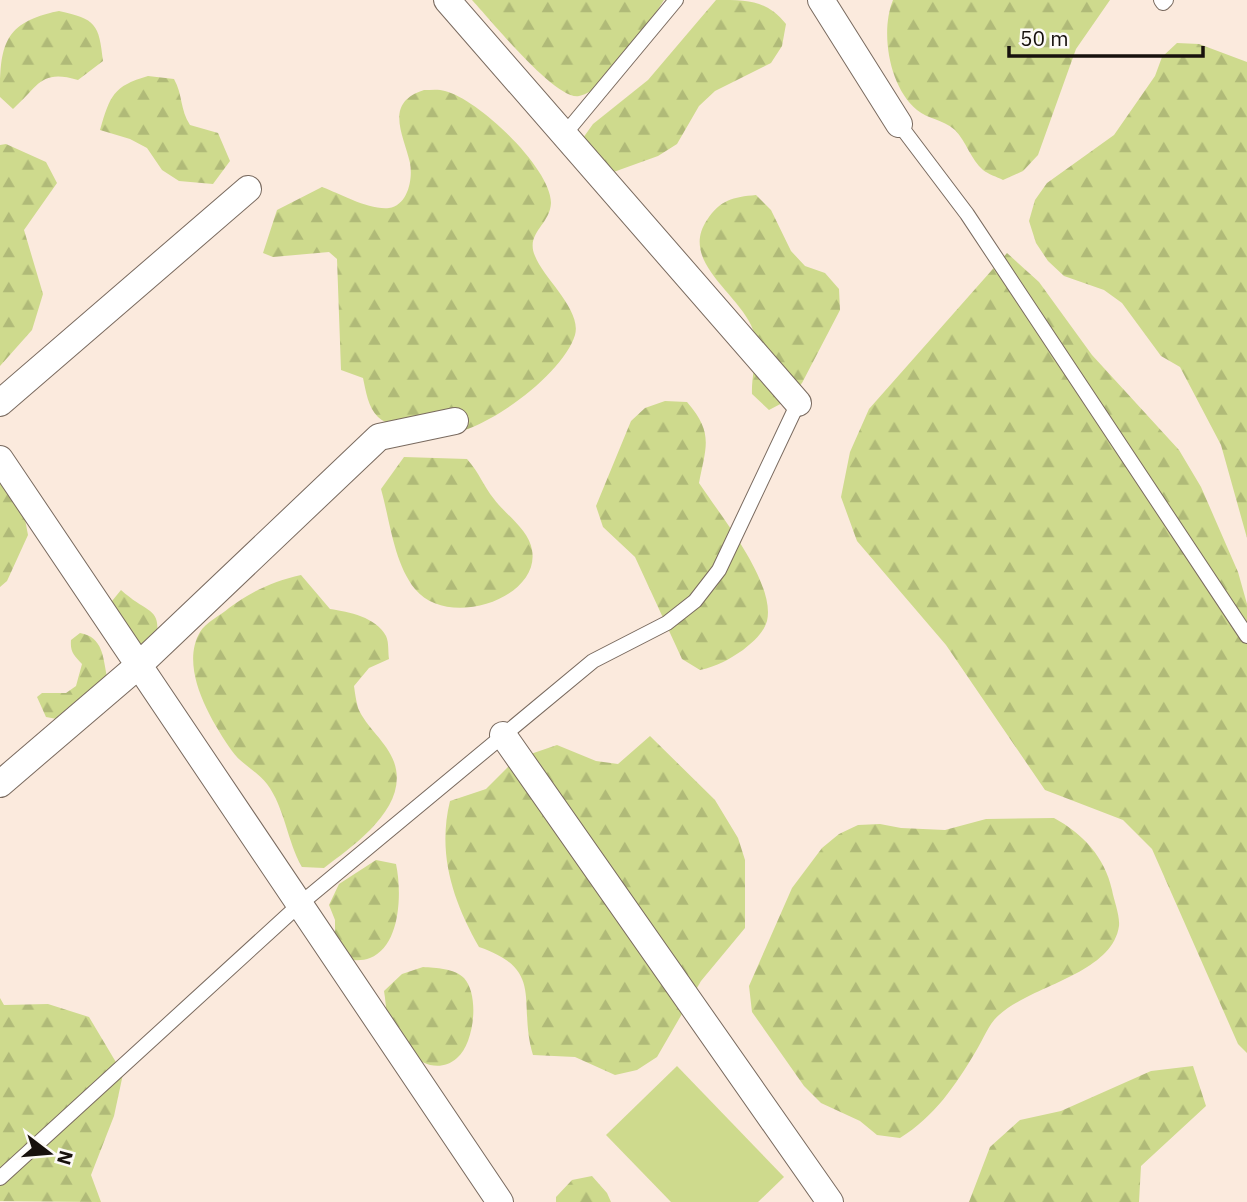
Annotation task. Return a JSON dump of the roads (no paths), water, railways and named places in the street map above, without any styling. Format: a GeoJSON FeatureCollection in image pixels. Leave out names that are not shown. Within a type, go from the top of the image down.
{"type":"FeatureCollection","features":[{"type":"Feature","properties":{"kind":"street"},"geometry":{"type":"LineString","coordinates":[[447,0],[562,136],[798,403]]}},
{"type":"Feature","properties":{"kind":"street"},"geometry":{"type":"LineString","coordinates":[[821,0],[899,124]]}},
{"type":"Feature","properties":{"kind":"street"},"geometry":{"type":"LineString","coordinates":[[0,403],[248,189]]}},
{"type":"Feature","properties":{"kind":"street"},"geometry":{"type":"LineString","coordinates":[[0,784],[139,665],[379,437],[455,421]]}},
{"type":"Feature","properties":{"kind":"street"},"geometry":{"type":"LineString","coordinates":[[0,459],[500,1202]]}},
{"type":"Feature","properties":{"kind":"street"},"geometry":{"type":"LineString","coordinates":[[503,735],[831,1202]]}},
{"type":"Feature","properties":{"kind":"lane"},"geometry":{"type":"LineString","coordinates":[[562,136],[677,0]]}},
{"type":"Feature","properties":{"kind":"lane"},"geometry":{"type":"LineString","coordinates":[[899,124],[967,214],[1247,636]]}},
{"type":"Feature","properties":{"kind":"lane"},"geometry":{"type":"LineString","coordinates":[[0,1178],[300,904],[503,735],[593,661],[667,624],[695,600],[719,570],[798,403]]}}]}
